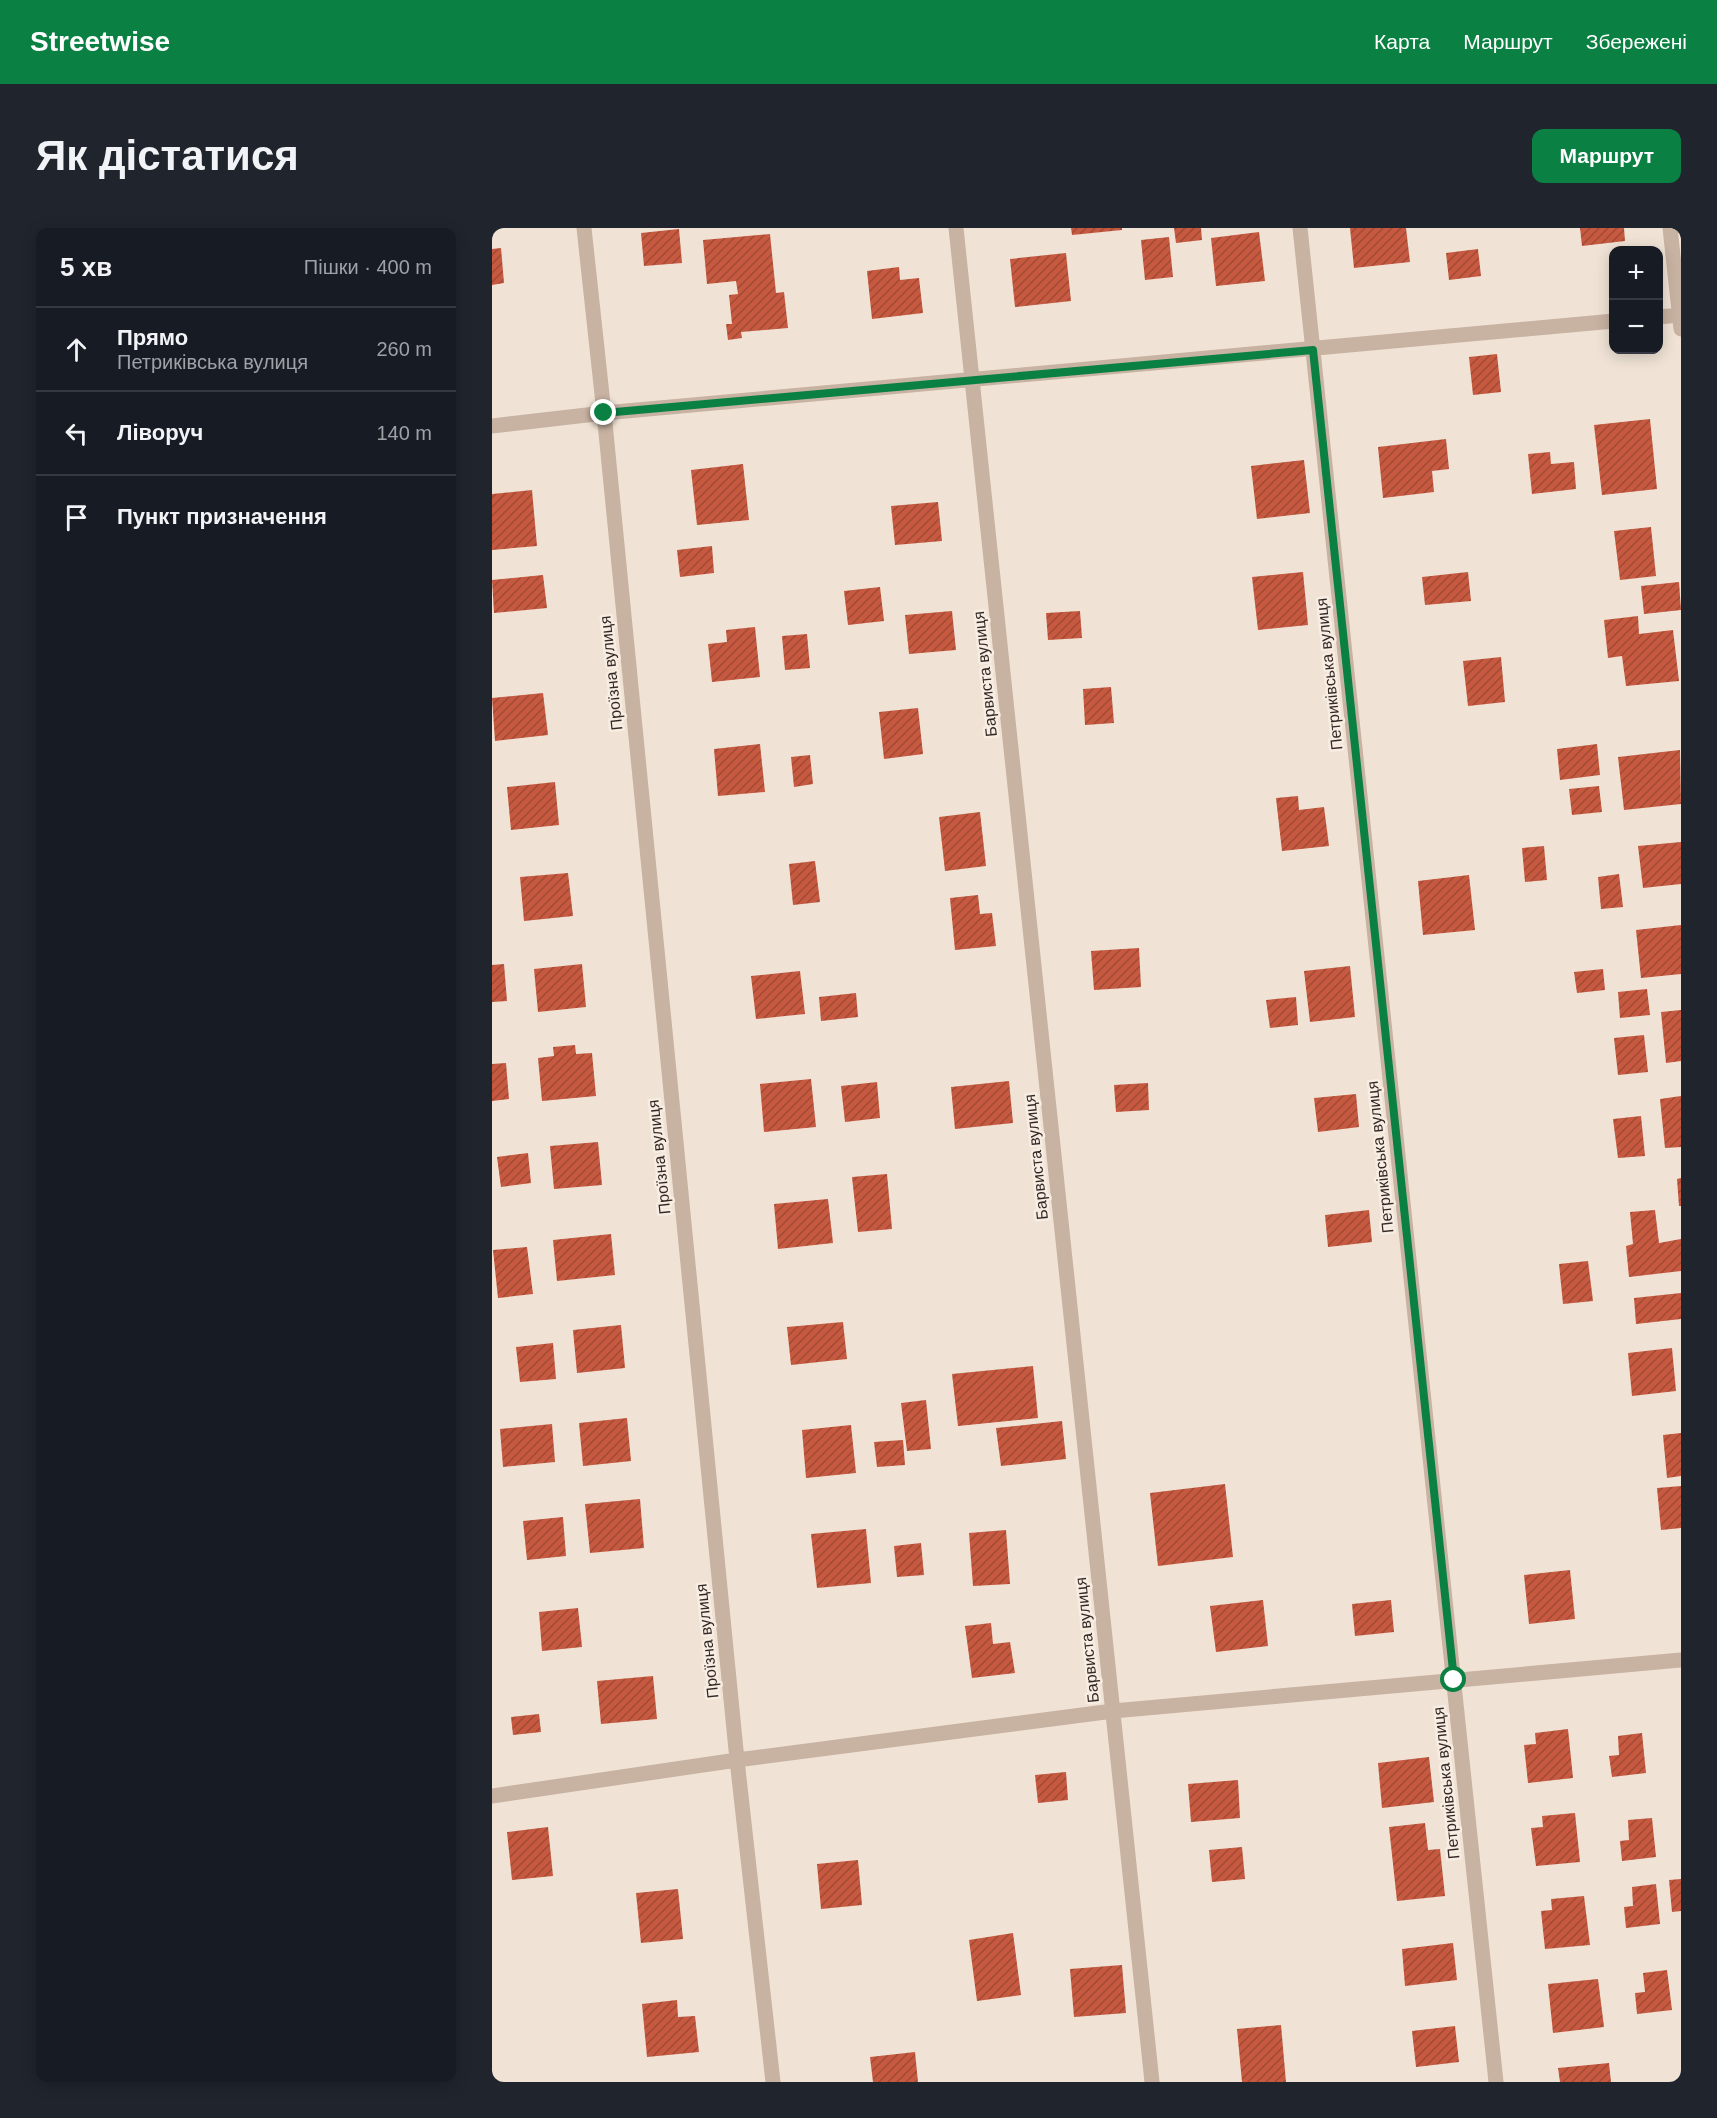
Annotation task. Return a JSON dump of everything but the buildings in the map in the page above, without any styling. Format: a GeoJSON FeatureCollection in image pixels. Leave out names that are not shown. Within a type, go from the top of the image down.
{"type":"FeatureCollection","features":[{"type":"Feature","properties":{"kind":"street","name":"Проїзна вулиця"},"geometry":{"type":"LineString","coordinates":[[584,228],[737,1761],[773,2082]]}},
{"type":"Feature","properties":{"kind":"street","name":"Барвиста вулиця"},"geometry":{"type":"LineString","coordinates":[[956,228],[1152,2082]]}},
{"type":"Feature","properties":{"kind":"street","name":"Петриківська вулиця"},"geometry":{"type":"LineString","coordinates":[[1300,228],[1496,2082]]}},
{"type":"Feature","properties":{"kind":"street"},"geometry":{"type":"LineString","coordinates":[[1663,317],[1681,319],[1670,228]]}},
{"type":"Feature","properties":{"kind":"street"},"geometry":{"type":"LineString","coordinates":[[492,426],[604,413],[1609,321]]}},
{"type":"Feature","properties":{"kind":"street"},"geometry":{"type":"LineString","coordinates":[[492,1796],[1113,1711],[1681,1660]]}},
{"type":"Feature","properties":{"kind":"route"},"geometry":{"type":"LineString","coordinates":[[604,413],[1313,350],[1454,1680]]}}]}
